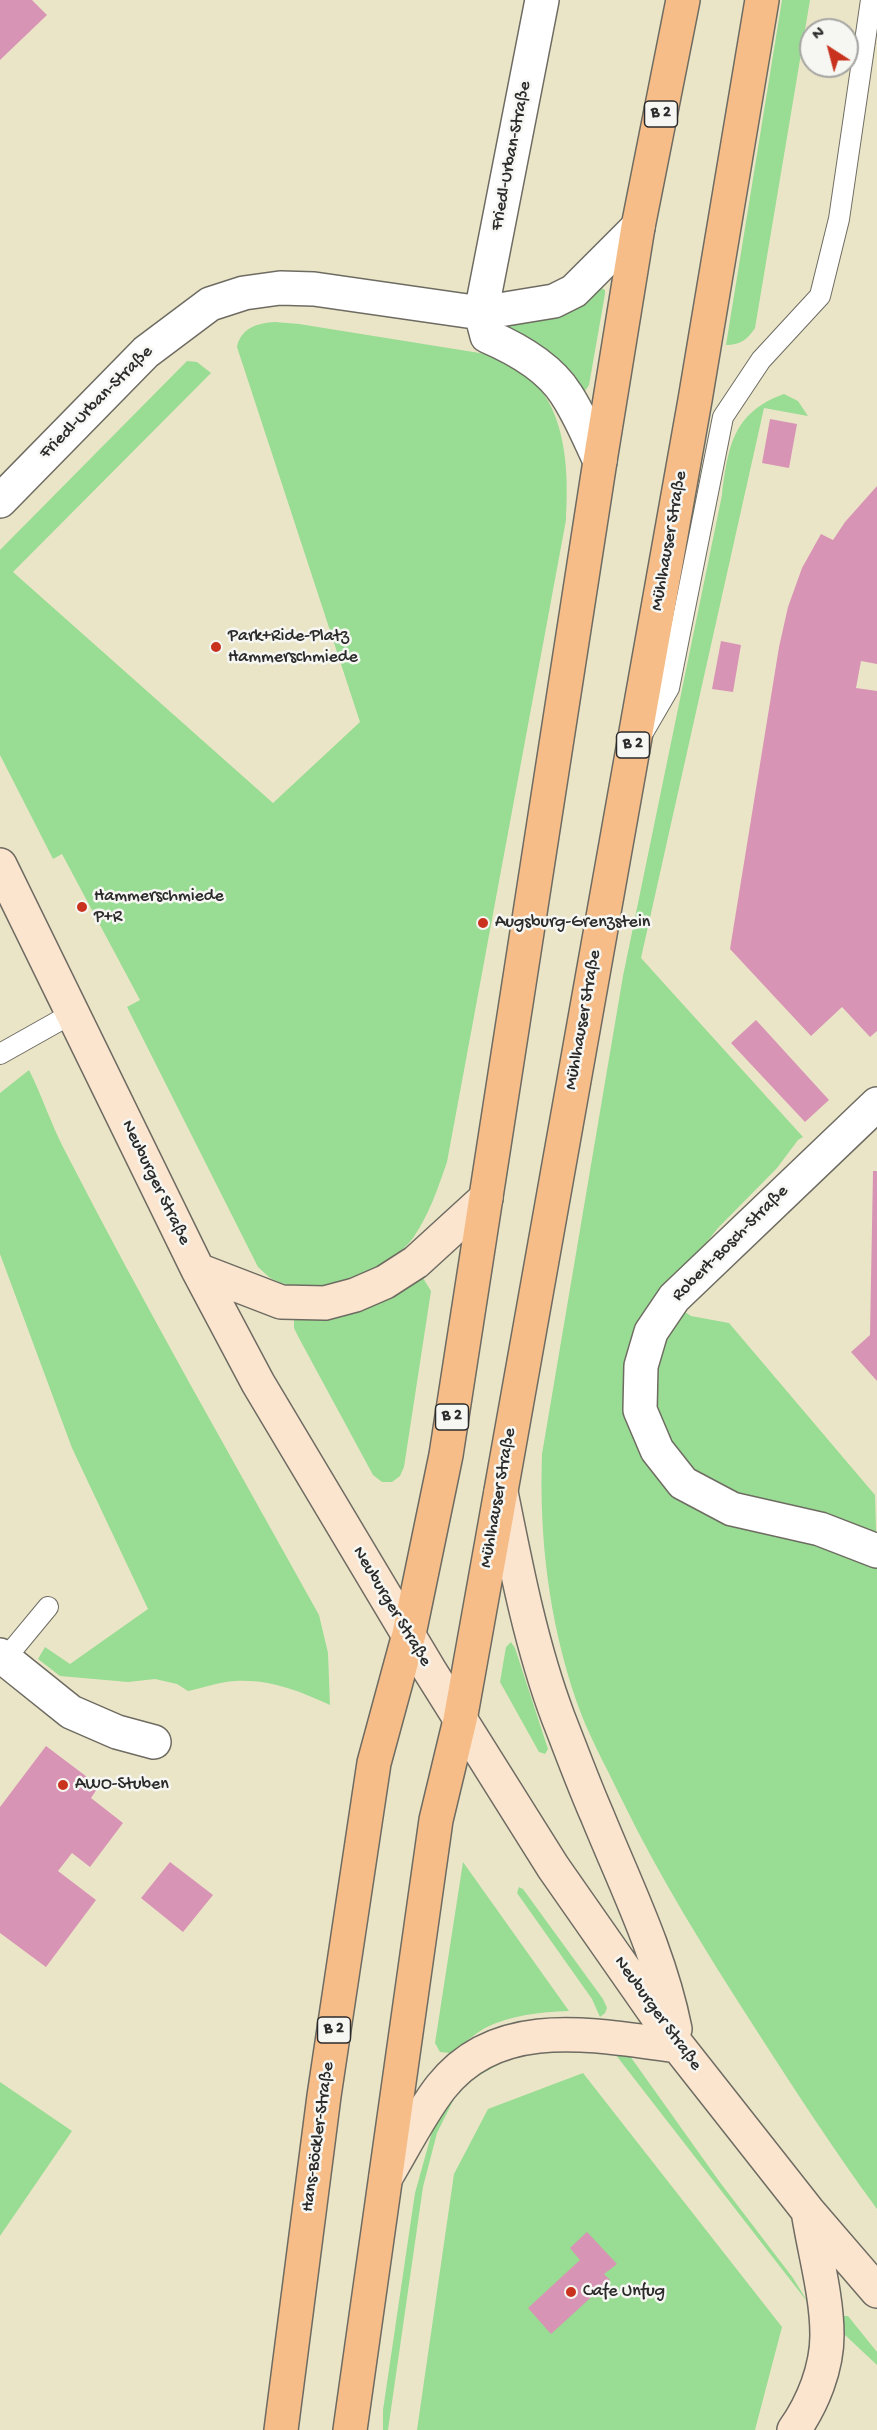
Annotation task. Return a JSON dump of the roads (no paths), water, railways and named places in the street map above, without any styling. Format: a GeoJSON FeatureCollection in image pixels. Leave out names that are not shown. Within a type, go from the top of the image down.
{"type":"FeatureCollection","features":[{"type":"Feature","properties":{"kind":"main road","name":"B 2"},"geometry":{"type":"LineString","coordinates":[[409,1634],[446,1455],[638,227],[683,0]]}},
{"type":"Feature","properties":{"kind":"main road","name":"Mühlhauser Straße"},"geometry":{"type":"LineString","coordinates":[[460,1720],[695,400],[762,0]]}},
{"type":"Feature","properties":{"kind":"main road","name":"Hans-Böckler-Straße"},"geometry":{"type":"LineString","coordinates":[[281,2430],[324,2096],[374,1763],[409,1634]]}},
{"type":"Feature","properties":{"kind":"main road","name":"B 2"},"geometry":{"type":"LineString","coordinates":[[350,2430],[436,1820],[460,1720]]}},
{"type":"Feature","properties":{"kind":"street","name":"Friedl-Urban-Straße"},"geometry":{"type":"LineString","coordinates":[[481,313],[542,0]]}},
{"type":"Feature","properties":{"kind":"street","name":"Friedl-Urban-Straße"},"geometry":{"type":"LineString","coordinates":[[0,501],[146,352],[210,304],[244,293],[280,288],[314,289],[481,313],[554,301],[574,291],[638,227]]}},
{"type":"Feature","properties":{"kind":"street"},"geometry":{"type":"LineString","coordinates":[[481,313],[487,336],[504,344],[546,372],[565,392],[600,461]]}},
{"type":"Feature","properties":{"kind":"street","name":"Neuburger Straße"},"geometry":{"type":"LineString","coordinates":[[0,865],[198,1270],[264,1393],[460,1720],[553,1867],[678,2046],[808,2211],[877,2291]]}},
{"type":"Feature","properties":{"kind":"street","name":"Robert-Bosch-Straße"},"geometry":{"type":"LineString","coordinates":[[877,1104],[674,1298],[651,1332],[644,1355],[641,1366],[640,1410],[657,1450],[683,1483],[732,1509],[820,1529],[877,1551]]}},
{"type":"Feature","properties":{"kind":"street"},"geometry":{"type":"LineString","coordinates":[[198,1270],[281,1302],[325,1303],[355,1295],[385,1282],[416,1262],[486,1198]]}},
{"type":"Feature","properties":{"kind":"street"},"geometry":{"type":"LineString","coordinates":[[386,2177],[442,2087],[461,2068],[483,2053],[520,2038],[566,2033],[678,2046],[668,1996],[656,1959],[597,1815],[542,1668],[516,1564],[501,1489]]}},
{"type":"Feature","properties":{"kind":"street"},"geometry":{"type":"LineString","coordinates":[[2,1657],[71,1712],[117,1732],[154,1742]]}},
{"type":"Feature","properties":{"kind":"street"},"geometry":{"type":"LineString","coordinates":[[794,2430],[821,2376],[827,2335],[808,2211]]}},
{"type":"Feature","properties":{"kind":"lane"},"geometry":{"type":"LineString","coordinates":[[632,752],[669,688],[723,417],[760,360],[820,296],[838,219],[871,0]]}},
{"type":"Feature","properties":{"kind":"lane"},"geometry":{"type":"LineString","coordinates":[[0,1054],[73,1013]]}},
{"type":"Feature","properties":{"kind":"lane"},"geometry":{"type":"LineString","coordinates":[[2,1657],[48,1607]]}},
{"type":"Feature","properties":{"kind":"place","name":"Park+Ride-Platz Hammerschmiede"},"geometry":{"type":"Point","coordinates":[216,647]}},
{"type":"Feature","properties":{"kind":"place","name":"Hammerschmiede P+R"},"geometry":{"type":"Point","coordinates":[82,907]}},
{"type":"Feature","properties":{"kind":"place","name":"Augsburg-Grenzstein"},"geometry":{"type":"Point","coordinates":[483,923]}},
{"type":"Feature","properties":{"kind":"place","name":"AWO-Stuben"},"geometry":{"type":"Point","coordinates":[63,1785]}},
{"type":"Feature","properties":{"kind":"place","name":"Cafe Unfug"},"geometry":{"type":"Point","coordinates":[571,2292]}}]}
